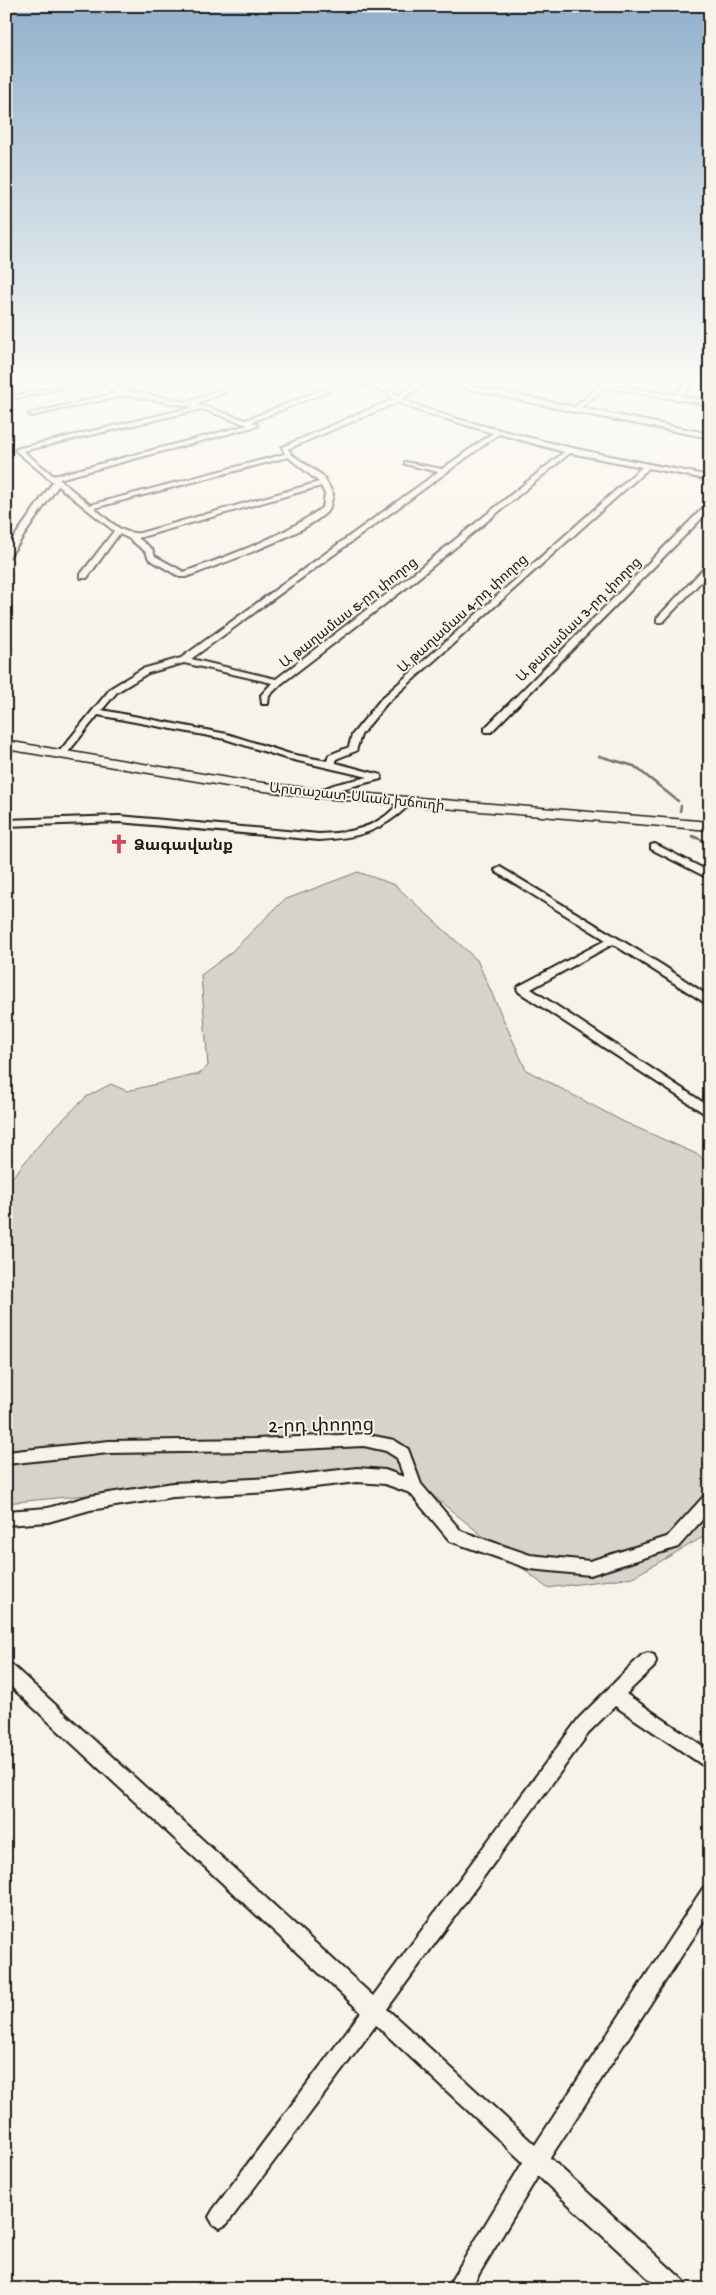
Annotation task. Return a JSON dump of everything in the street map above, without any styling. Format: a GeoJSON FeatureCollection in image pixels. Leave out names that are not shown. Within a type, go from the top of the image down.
{"type":"FeatureCollection","features":[{"type":"Feature","properties":{"kind":"main road","name":"Արտաշատ-Սևան խճուղի"},"geometry":{"type":"LineString","coordinates":[[6,745],[239,784],[322,794],[406,803],[710,826]]}},
{"type":"Feature","properties":{"kind":"street"},"geometry":{"type":"LineString","coordinates":[[6,556],[50,490]]}},
{"type":"Feature","properties":{"kind":"street"},"geometry":{"type":"LineString","coordinates":[[69,490],[118,531],[131,536],[149,551],[152,556],[183,575],[241,554],[306,524],[326,508],[330,494],[328,490]]}},
{"type":"Feature","properties":{"kind":"street"},"geometry":{"type":"LineString","coordinates":[[90,507],[155,490]]}},
{"type":"Feature","properties":{"kind":"street"},"geometry":{"type":"LineString","coordinates":[[131,536],[141,535],[298,490]]}},
{"type":"Feature","properties":{"kind":"street"},"geometry":{"type":"LineString","coordinates":[[62,754],[114,690],[145,671],[184,660],[416,490]]}},
{"type":"Feature","properties":{"kind":"street","name":"Ա թաղամաս 5-րդ փողոց"},"geometry":{"type":"LineString","coordinates":[[265,702],[265,695],[278,682],[403,586],[520,490]]}},
{"type":"Feature","properties":{"kind":"street","name":"Ա թաղամաս 4-րդ փողոց"},"geometry":{"type":"LineString","coordinates":[[331,764],[332,757],[353,749],[357,735],[384,701],[620,490]]}},
{"type":"Feature","properties":{"kind":"street","name":"Ա թաղամաս 3-րդ փողոց"},"geometry":{"type":"LineString","coordinates":[[488,730],[710,506]]}},
{"type":"Feature","properties":{"kind":"street"},"geometry":{"type":"LineString","coordinates":[[84,576],[118,531]]}},
{"type":"Feature","properties":{"kind":"street"},"geometry":{"type":"LineString","coordinates":[[660,620],[710,567]]}},
{"type":"Feature","properties":{"kind":"street"},"geometry":{"type":"LineString","coordinates":[[184,660],[278,682]]}},
{"type":"Feature","properties":{"kind":"street"},"geometry":{"type":"LineString","coordinates":[[96,712],[227,737],[288,756],[331,764],[378,777],[336,788],[322,794]]}},
{"type":"Feature","properties":{"kind":"street"},"geometry":{"type":"LineString","coordinates":[[6,823],[119,819],[319,837],[348,836],[371,830],[395,815],[406,803]]}},
{"type":"Feature","properties":{"kind":"street"},"geometry":{"type":"LineString","coordinates":[[655,847],[710,876]]}},
{"type":"Feature","properties":{"kind":"street"},"geometry":{"type":"LineString","coordinates":[[500,870],[658,967],[710,1002]]}},
{"type":"Feature","properties":{"kind":"street"},"geometry":{"type":"LineString","coordinates":[[613,940],[523,989],[710,1113]]}},
{"type":"Feature","properties":{"kind":"street","name":"2-րդ փողոց"},"geometry":{"type":"LineString","coordinates":[[6,1458],[108,1447],[256,1445],[364,1440],[389,1445],[403,1454],[415,1488],[456,1536],[530,1562],[590,1568],[672,1542],[710,1500]]}},
{"type":"Feature","properties":{"kind":"street"},"geometry":{"type":"LineString","coordinates":[[6,1518],[48,1515],[90,1503],[173,1490],[272,1485],[357,1475],[385,1477],[415,1488]]}},
{"type":"Feature","properties":{"kind":"street"},"geometry":{"type":"LineString","coordinates":[[220,2217],[585,1724],[648,1661]]}},
{"type":"Feature","properties":{"kind":"street"},"geometry":{"type":"LineString","coordinates":[[6,1671],[676,2289]]}},
{"type":"Feature","properties":{"kind":"street"},"geometry":{"type":"LineString","coordinates":[[613,1695],[710,1760]]}},
{"type":"Feature","properties":{"kind":"street"},"geometry":{"type":"LineString","coordinates":[[457,2289],[536,2161],[710,1895]]}},
{"type":"Feature","properties":{"kind":"shaded area"},"geometry":{"type":"Polygon","coordinates":[[[358,872],[395,885],[477,960],[526,1070],[624,1122],[699,1155],[710,1167],[710,1533],[633,1577],[547,1588],[415,1481],[371,1467],[6,1503],[6,1185],[48,1134],[86,1097],[111,1084],[127,1091],[199,1074],[208,1066],[201,975],[228,955],[284,900],[358,872]]]}},
{"type":"Feature","properties":{"kind":"waterway"},"geometry":{"type":"LineString","coordinates":[[599,756],[634,766],[678,801]]}},
{"type":"Feature","properties":{"kind":"waterway"},"geometry":{"type":"LineString","coordinates":[[680,811],[681,806]]}},
{"type":"Feature","properties":{"kind":"waterway"},"geometry":{"type":"LineString","coordinates":[[692,836],[710,843]]}},
{"type":"Feature","properties":{"kind":"place","name":"Ձագավանք"},"geometry":{"type":"Point","coordinates":[119,844]}}]}
